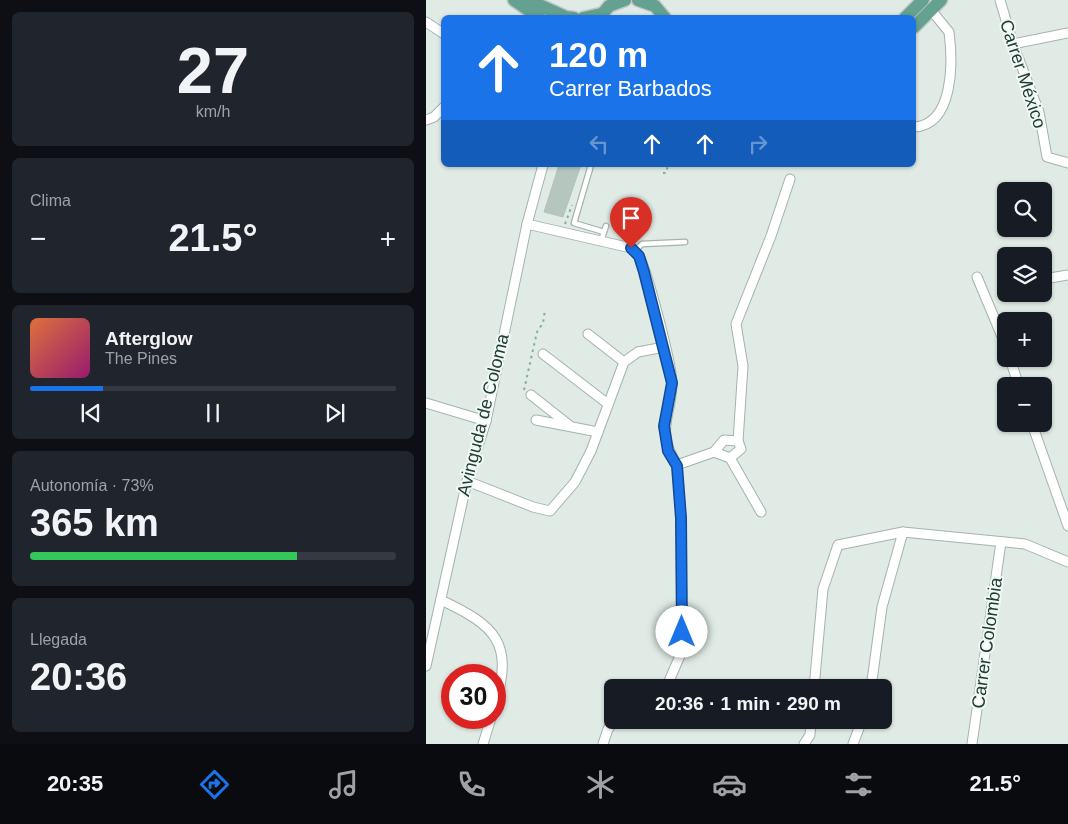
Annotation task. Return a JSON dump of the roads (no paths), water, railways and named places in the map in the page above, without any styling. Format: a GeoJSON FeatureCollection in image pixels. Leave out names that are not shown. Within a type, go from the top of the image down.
{"type":"FeatureCollection","features":[{"type":"Feature","properties":{"kind":"main road"},"geometry":{"type":"LineString","coordinates":[[514,0],[536,15]]}},
{"type":"Feature","properties":{"kind":"main road"},"geometry":{"type":"LineString","coordinates":[[528,0],[562,15]]}},
{"type":"Feature","properties":{"kind":"main road"},"geometry":{"type":"LineString","coordinates":[[601,15],[609,6],[625,0]]}},
{"type":"Feature","properties":{"kind":"main road"},"geometry":{"type":"LineString","coordinates":[[638,0],[655,6],[662,15]]}},
{"type":"Feature","properties":{"kind":"main road"},"geometry":{"type":"LineString","coordinates":[[910,15],[927,5],[941,0]]}},
{"type":"Feature","properties":{"kind":"main road"},"geometry":{"type":"LineString","coordinates":[[916,24],[927,5]]}},
{"type":"Feature","properties":{"kind":"street","name":"Carrer México"},"geometry":{"type":"LineString","coordinates":[[1000,0],[1013,44],[1039,112],[1047,157],[1068,163]]}},
{"type":"Feature","properties":{"kind":"street"},"geometry":{"type":"LineString","coordinates":[[916,126],[933,120],[942,110],[948,91],[949,32],[927,5]]}},
{"type":"Feature","properties":{"kind":"street"},"geometry":{"type":"LineString","coordinates":[[426,22],[441,32]]}},
{"type":"Feature","properties":{"kind":"street"},"geometry":{"type":"LineString","coordinates":[[1013,44],[1068,32]]}},
{"type":"Feature","properties":{"kind":"street"},"geometry":{"type":"LineString","coordinates":[[426,120],[434,117],[441,110]]}},
{"type":"Feature","properties":{"kind":"street","name":"Avinguda de Coloma"},"geometry":{"type":"LineString","coordinates":[[426,666],[467,481],[486,421],[527,224],[542,167]]}},
{"type":"Feature","properties":{"kind":"street"},"geometry":{"type":"LineString","coordinates":[[730,458],[741,449],[738,441],[743,366],[736,324],[771,236],[790,179]]}},
{"type":"Feature","properties":{"kind":"street"},"geometry":{"type":"LineString","coordinates":[[527,224],[631,248],[635,252],[644,272],[672,383],[664,426],[668,451],[677,466],[681,518],[682,652],[670,679]]}},
{"type":"Feature","properties":{"kind":"street"},"geometry":{"type":"LineString","coordinates":[[1052,278],[1068,275]]}},
{"type":"Feature","properties":{"kind":"street"},"geometry":{"type":"LineString","coordinates":[[977,277],[997,325]]}},
{"type":"Feature","properties":{"kind":"street"},"geometry":{"type":"LineString","coordinates":[[588,334],[624,362]]}},
{"type":"Feature","properties":{"kind":"street"},"geometry":{"type":"LineString","coordinates":[[467,481],[533,507],[550,511],[575,482],[598,432],[624,362],[638,352],[664,347]]}},
{"type":"Feature","properties":{"kind":"street"},"geometry":{"type":"LineString","coordinates":[[543,354],[608,404]]}},
{"type":"Feature","properties":{"kind":"street"},"geometry":{"type":"LineString","coordinates":[[527,395],[570,425]]}},
{"type":"Feature","properties":{"kind":"street"},"geometry":{"type":"LineString","coordinates":[[426,403],[486,421]]}},
{"type":"Feature","properties":{"kind":"street"},"geometry":{"type":"LineString","coordinates":[[536,420],[570,425],[598,432]]}},
{"type":"Feature","properties":{"kind":"street"},"geometry":{"type":"LineString","coordinates":[[1035,432],[1068,526]]}},
{"type":"Feature","properties":{"kind":"street"},"geometry":{"type":"LineString","coordinates":[[677,466],[714,452],[724,440],[738,441]]}},
{"type":"Feature","properties":{"kind":"street"},"geometry":{"type":"LineString","coordinates":[[714,452],[730,458],[762,512]]}},
{"type":"Feature","properties":{"kind":"street"},"geometry":{"type":"LineString","coordinates":[[872,679],[882,606],[903,532]]}},
{"type":"Feature","properties":{"kind":"street"},"geometry":{"type":"LineString","coordinates":[[815,679],[823,589],[838,545],[903,532],[1025,544],[1068,562]]}},
{"type":"Feature","properties":{"kind":"street","name":"Carrer Colombia"},"geometry":{"type":"LineString","coordinates":[[972,744],[1001,542]]}},
{"type":"Feature","properties":{"kind":"street"},"geometry":{"type":"LineString","coordinates":[[441,600],[467,613],[490,631],[499,643],[502,664]]}},
{"type":"Feature","properties":{"kind":"street"},"geometry":{"type":"LineString","coordinates":[[483,744],[488,729]]}},
{"type":"Feature","properties":{"kind":"street"},"geometry":{"type":"LineString","coordinates":[[603,744],[608,729]]}},
{"type":"Feature","properties":{"kind":"street"},"geometry":{"type":"LineString","coordinates":[[804,744],[810,735],[810,729]]}},
{"type":"Feature","properties":{"kind":"street"},"geometry":{"type":"LineString","coordinates":[[853,744],[859,729]]}},
{"type":"Feature","properties":{"kind":"lane"},"geometry":{"type":"LineString","coordinates":[[590,167],[574,223],[604,232]]}},
{"type":"Feature","properties":{"kind":"lane"},"geometry":{"type":"LineString","coordinates":[[601,241],[606,226]]}},
{"type":"Feature","properties":{"kind":"lane"},"geometry":{"type":"LineString","coordinates":[[635,252],[642,244],[685,242]]}}]}
